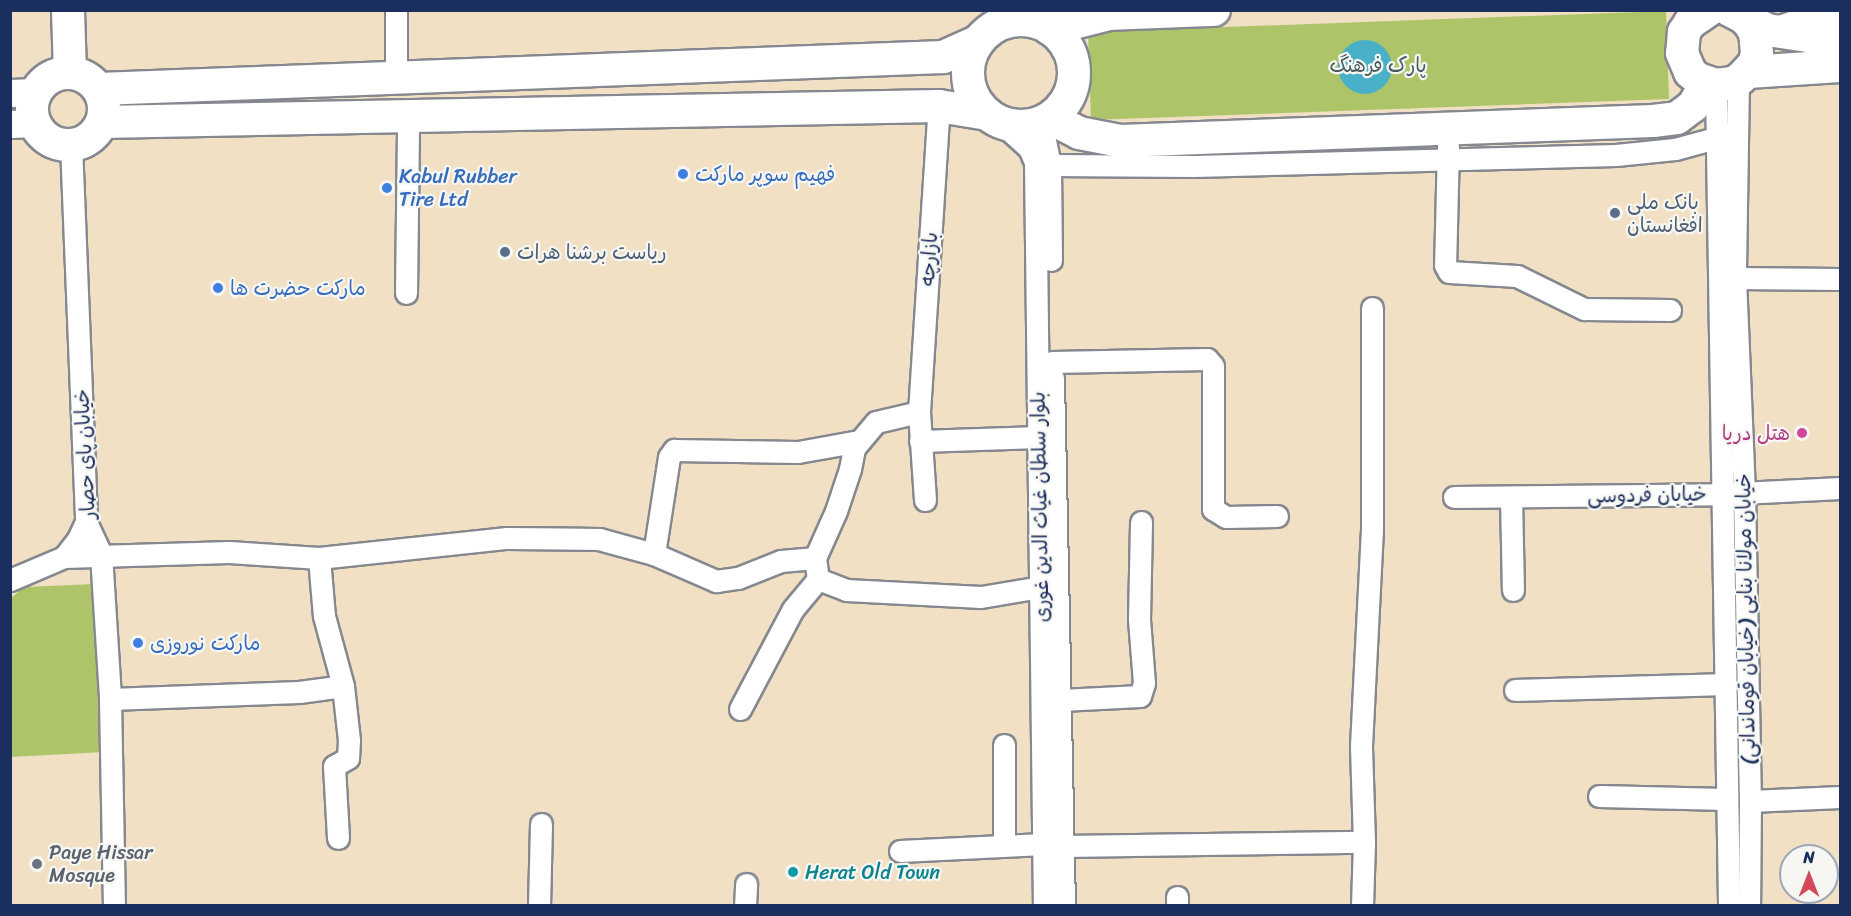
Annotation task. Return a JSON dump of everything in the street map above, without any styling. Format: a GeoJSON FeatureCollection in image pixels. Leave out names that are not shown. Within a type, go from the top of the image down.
{"type":"FeatureCollection","features":[{"type":"Feature","properties":{"kind":"highway"},"geometry":{"type":"LineString","coordinates":[[68,10],[70,73]]}},
{"type":"Feature","properties":{"kind":"highway"},"geometry":{"type":"LineString","coordinates":[[99,89],[943,57],[1018,24],[1109,14],[1214,10]]}},
{"type":"Feature","properties":{"kind":"highway"},"geometry":{"type":"LineString","coordinates":[[1708,11],[1690,23],[1682,42],[1682,52],[1690,72],[1736,79],[1840,66]]}},
{"type":"Feature","properties":{"kind":"highway"},"geometry":{"type":"LineString","coordinates":[[1046,119],[1079,133],[1120,141],[1448,146],[1677,118],[1736,79],[1754,64],[1758,44],[1747,19]]}},
{"type":"Feature","properties":{"kind":"highway"},"geometry":{"type":"LineString","coordinates":[[1747,19],[1808,36],[1840,36]]}},
{"type":"Feature","properties":{"kind":"highway"},"geometry":{"type":"LineString","coordinates":[[994,118],[976,102],[970,87],[968,71],[971,55],[1018,24]]}},
{"type":"Feature","properties":{"kind":"highway"},"geometry":{"type":"LineString","coordinates":[[102,122],[939,106],[1028,126],[1046,119],[1067,98],[1074,74],[1068,48],[1018,24]]}},
{"type":"Feature","properties":{"kind":"highway"},"geometry":{"type":"LineString","coordinates":[[70,73],[91,81],[99,89],[104,111],[102,122],[90,138],[71,144],[50,139],[23,124],[33,102],[23,93],[50,78],[70,73]]}},
{"type":"Feature","properties":{"kind":"street"},"geometry":{"type":"LineString","coordinates":[[396,10],[396,77]]}},
{"type":"Feature","properties":{"kind":"street"},"geometry":{"type":"LineString","coordinates":[[1747,19],[1840,11]]}},
{"type":"Feature","properties":{"kind":"street"},"geometry":{"type":"LineString","coordinates":[[1736,79],[1840,81]]}},
{"type":"Feature","properties":{"kind":"street","name":"خیابان مولانا بنایی (خیابان قوماندانی)"},"geometry":{"type":"LineString","coordinates":[[1736,79],[1739,129],[1735,278],[1744,492],[1750,801],[1749,906]]}},
{"type":"Feature","properties":{"kind":"street","name":"خیابان مولانا بنایی (خیابان قوماندانی)"},"geometry":{"type":"LineString","coordinates":[[1729,906],[1717,140],[1736,79]]}},
{"type":"Feature","properties":{"kind":"street","name":"بازارچه"},"geometry":{"type":"LineString","coordinates":[[925,500],[919,412],[939,106]]}},
{"type":"Feature","properties":{"kind":"street"},"geometry":{"type":"LineString","coordinates":[[406,293],[408,117]]}},
{"type":"Feature","properties":{"kind":"street"},"geometry":{"type":"LineString","coordinates":[[994,118],[1029,148],[1042,164]]}},
{"type":"Feature","properties":{"kind":"street"},"geometry":{"type":"LineString","coordinates":[[1046,119],[1042,164],[1052,362],[1060,700],[1053,845],[1064,906]]}},
{"type":"Feature","properties":{"kind":"street"},"geometry":{"type":"LineString","coordinates":[[1042,164],[1194,166],[1448,146],[1616,155],[1675,150],[1717,140],[1739,129]]}},
{"type":"Feature","properties":{"kind":"street","name":"خیابان پای حصار"},"geometry":{"type":"LineString","coordinates":[[71,144],[86,522],[101,554],[110,699],[114,906]]}},
{"type":"Feature","properties":{"kind":"street"},"geometry":{"type":"LineString","coordinates":[[1448,146],[1445,265],[1449,272],[1517,276],[1584,309],[1670,310]]}},
{"type":"Feature","properties":{"kind":"street","name":"بلوار سلطان غیاث الدین غوری"},"geometry":{"type":"LineString","coordinates":[[1042,164],[1040,588],[1053,845],[1044,906]]}},
{"type":"Feature","properties":{"kind":"street"},"geometry":{"type":"LineString","coordinates":[[1735,278],[1840,279]]}},
{"type":"Feature","properties":{"kind":"street"},"geometry":{"type":"LineString","coordinates":[[1362,906],[1364,842],[1360,746],[1372,531],[1372,308]]}},
{"type":"Feature","properties":{"kind":"street"},"geometry":{"type":"LineString","coordinates":[[1052,362],[1207,359],[1213,366],[1214,509],[1226,517],[1276,516]]}},
{"type":"Feature","properties":{"kind":"street"},"geometry":{"type":"LineString","coordinates":[[740,709],[793,609],[818,579],[815,558],[836,512],[850,469],[854,448],[876,422],[919,412]]}},
{"type":"Feature","properties":{"kind":"street"},"geometry":{"type":"LineString","coordinates":[[920,441],[1039,437]]}},
{"type":"Feature","properties":{"kind":"street"},"geometry":{"type":"LineString","coordinates":[[654,554],[669,457],[674,450],[798,452],[860,441]]}},
{"type":"Feature","properties":{"kind":"street","name":"خیابان فردوسی"},"geometry":{"type":"LineString","coordinates":[[1454,497],[1721,494],[1840,488]]}},
{"type":"Feature","properties":{"kind":"street"},"geometry":{"type":"LineString","coordinates":[[1511,497],[1513,590]]}},
{"type":"Feature","properties":{"kind":"street"},"geometry":{"type":"LineString","coordinates":[[64,556],[78,539],[86,522]]}},
{"type":"Feature","properties":{"kind":"street"},"geometry":{"type":"LineString","coordinates":[[1060,700],[1140,696],[1144,683],[1139,619],[1141,522]]}},
{"type":"Feature","properties":{"kind":"street"},"geometry":{"type":"LineString","coordinates":[[10,580],[64,556],[230,552],[319,558],[507,538],[599,539],[654,554],[716,581],[738,578],[782,561],[815,558]]}},
{"type":"Feature","properties":{"kind":"street"},"geometry":{"type":"LineString","coordinates":[[319,558],[324,616],[343,686],[349,740],[348,758],[334,766],[338,838]]}},
{"type":"Feature","properties":{"kind":"street"},"geometry":{"type":"LineString","coordinates":[[818,579],[846,590],[981,597],[1040,588]]}},
{"type":"Feature","properties":{"kind":"street"},"geometry":{"type":"LineString","coordinates":[[1515,690],[1726,684]]}},
{"type":"Feature","properties":{"kind":"street"},"geometry":{"type":"LineString","coordinates":[[110,699],[299,692],[343,686]]}},
{"type":"Feature","properties":{"kind":"street"},"geometry":{"type":"LineString","coordinates":[[1004,745],[1004,846]]}},
{"type":"Feature","properties":{"kind":"street"},"geometry":{"type":"LineString","coordinates":[[1599,796],[1726,799]]}},
{"type":"Feature","properties":{"kind":"street"},"geometry":{"type":"LineString","coordinates":[[1750,801],[1840,797]]}},
{"type":"Feature","properties":{"kind":"street"},"geometry":{"type":"LineString","coordinates":[[539,906],[541,824]]}},
{"type":"Feature","properties":{"kind":"street"},"geometry":{"type":"LineString","coordinates":[[900,851],[1053,845],[1364,842]]}},
{"type":"Feature","properties":{"kind":"street"},"geometry":{"type":"LineString","coordinates":[[745,906],[746,884]]}},
{"type":"Feature","properties":{"kind":"green space","name":"پارک فرهنگ"},"geometry":{"type":"Polygon","coordinates":[[[1666,11],[1669,99],[1091,120],[1088,32],[1666,11]]]}},
{"type":"Feature","properties":{"kind":"green space"},"geometry":{"type":"Polygon","coordinates":[[[95,584],[103,752],[11,757],[10,599],[24,587],[95,584]]]}},
{"type":"Feature","properties":{"kind":"water"},"geometry":{"type":"Polygon","coordinates":[[[1360,40],[1370,40],[1380,44],[1388,52],[1392,67],[1388,82],[1380,90],[1370,94],[1360,94],[1350,90],[1342,82],[1338,72],[1338,62],[1342,52],[1350,44],[1360,40]]]}},
{"type":"Feature","properties":{"kind":"place","name":"فهیم سوپر مارکت"},"geometry":{"type":"Point","coordinates":[683,174]}},
{"type":"Feature","properties":{"kind":"place","name":"Kabul Rubber Tire Ltd"},"geometry":{"type":"Point","coordinates":[387,188]}},
{"type":"Feature","properties":{"kind":"place","name":"بانک ملی افغانستان"},"geometry":{"type":"Point","coordinates":[1615,213]}},
{"type":"Feature","properties":{"kind":"place","name":"ریاست برشنا هرات"},"geometry":{"type":"Point","coordinates":[505,252]}},
{"type":"Feature","properties":{"kind":"place","name":"مارکت حضرت ها"},"geometry":{"type":"Point","coordinates":[218,288]}},
{"type":"Feature","properties":{"kind":"place","name":"هتل دریا"},"geometry":{"type":"Point","coordinates":[1802,433]}},
{"type":"Feature","properties":{"kind":"place","name":"مارکت نوروزی"},"geometry":{"type":"Point","coordinates":[138,643]}},
{"type":"Feature","properties":{"kind":"place","name":"Paye Hissar Mosque"},"geometry":{"type":"Point","coordinates":[37,864]}},
{"type":"Feature","properties":{"kind":"place","name":"Herat Old Town"},"geometry":{"type":"Point","coordinates":[793,872]}}]}
